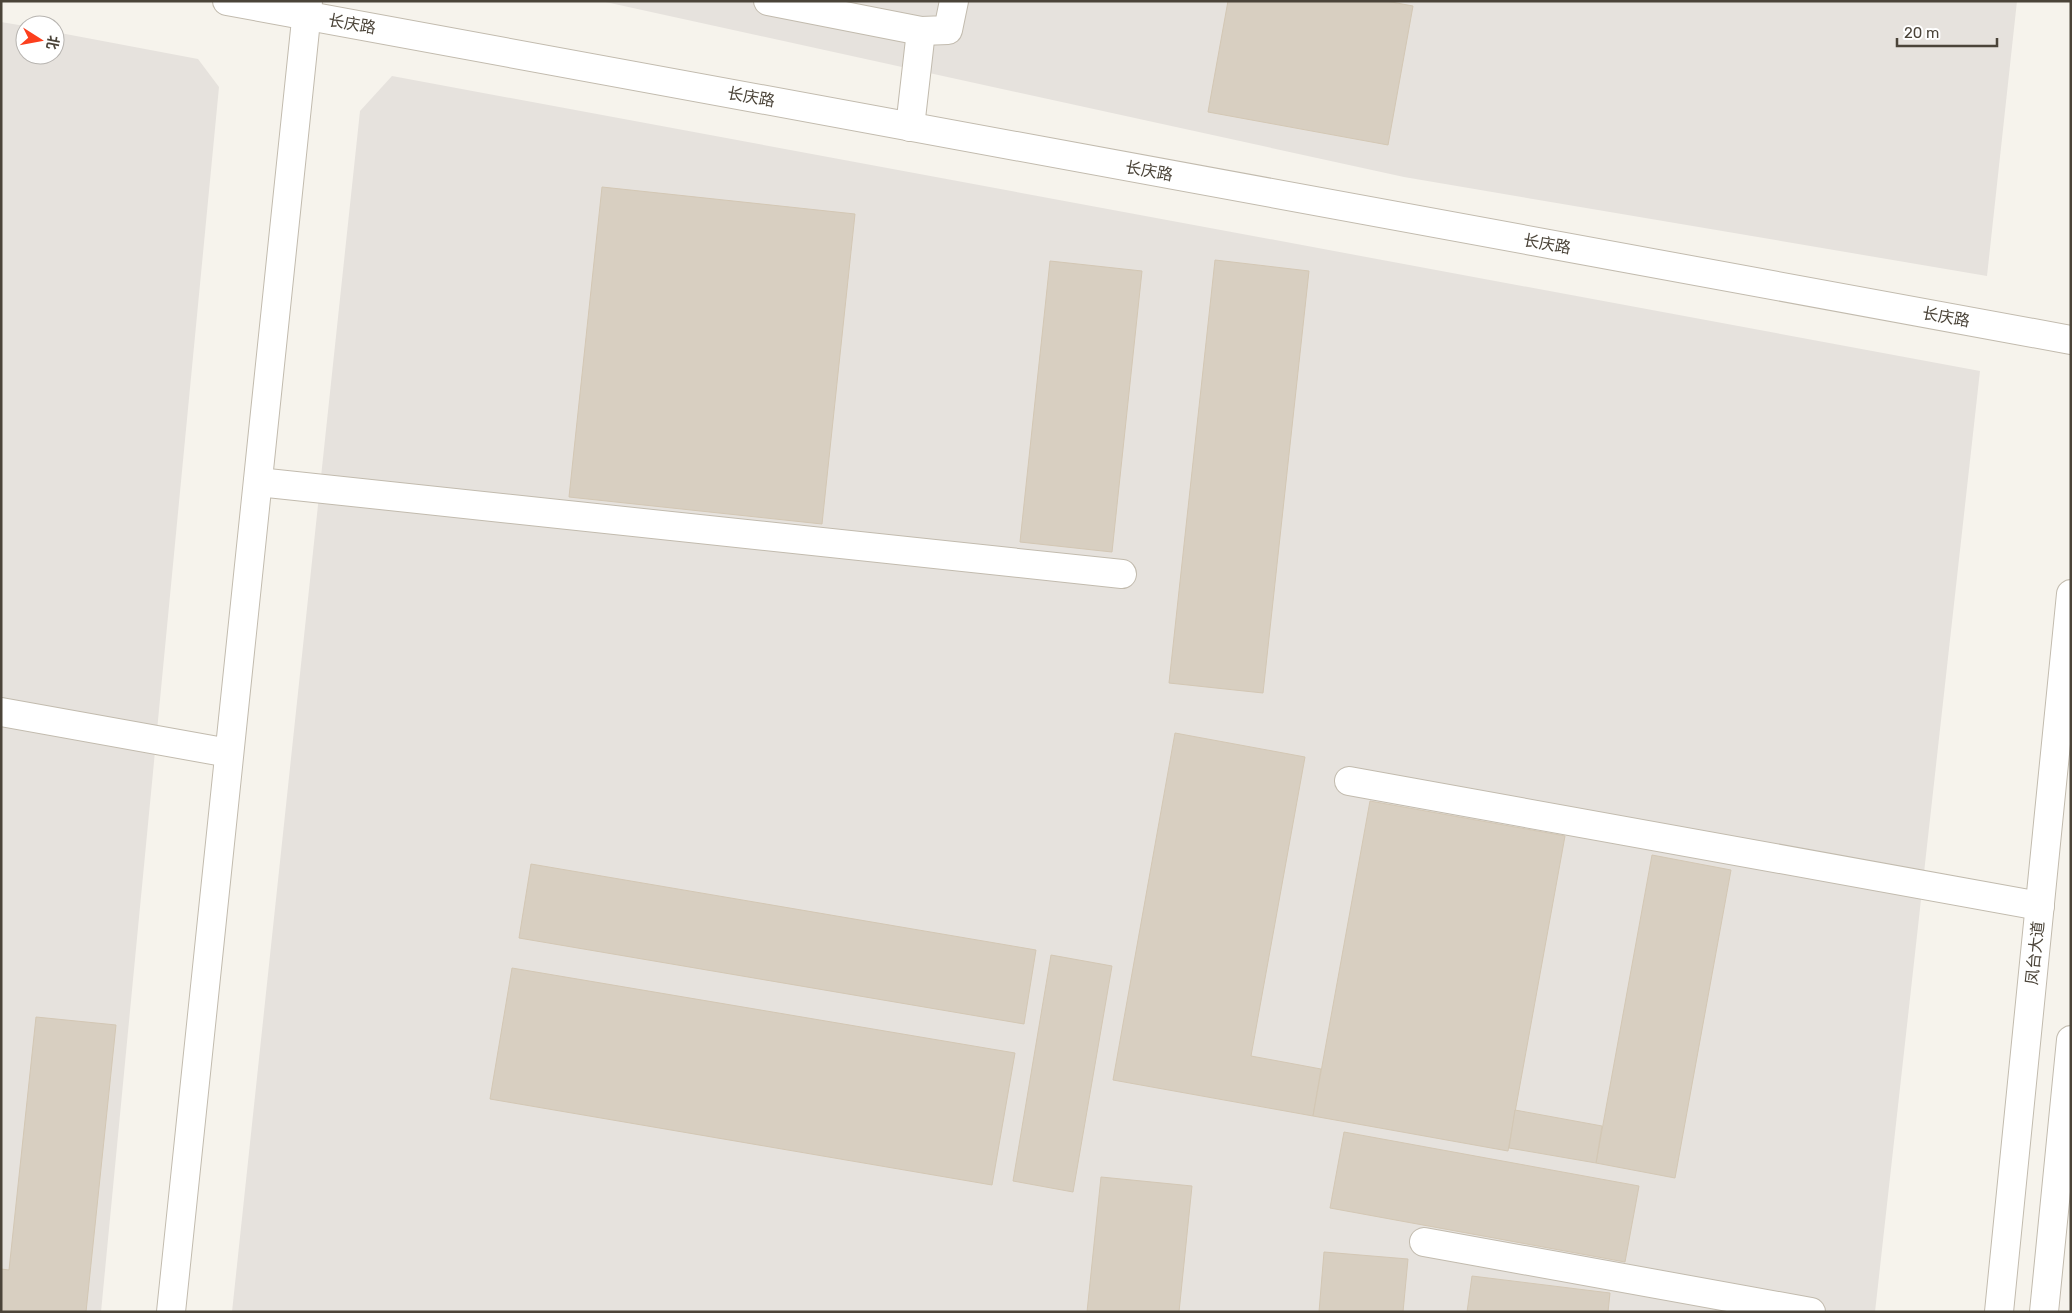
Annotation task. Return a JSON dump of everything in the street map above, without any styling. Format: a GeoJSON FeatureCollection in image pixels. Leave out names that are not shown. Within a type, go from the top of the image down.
{"type":"FeatureCollection","features":[{"type":"Feature","properties":{"kind":"street","name":"长庆路"},"geometry":{"type":"LineString","coordinates":[[227,1],[307,8],[910,127],[2071,340]]}},
{"type":"Feature","properties":{"kind":"street"},"geometry":{"type":"LineString","coordinates":[[768,1],[921,31],[948,30],[954,1]]}},
{"type":"Feature","properties":{"kind":"street"},"geometry":{"type":"LineString","coordinates":[[171,1312],[307,8]]}},
{"type":"Feature","properties":{"kind":"street"},"geometry":{"type":"LineString","coordinates":[[910,127],[921,31]]}},
{"type":"Feature","properties":{"kind":"street"},"geometry":{"type":"LineString","coordinates":[[258,482],[1122,574]]}},
{"type":"Feature","properties":{"kind":"street","name":"凤台大道"},"geometry":{"type":"LineString","coordinates":[[1999,1312],[2071,594]]}},
{"type":"Feature","properties":{"kind":"street"},"geometry":{"type":"LineString","coordinates":[[1,712],[229,754]]}},
{"type":"Feature","properties":{"kind":"street"},"geometry":{"type":"LineString","coordinates":[[1349,781],[2040,906]]}},
{"type":"Feature","properties":{"kind":"street"},"geometry":{"type":"LineString","coordinates":[[2044,1312],[2071,1040]]}},
{"type":"Feature","properties":{"kind":"street"},"geometry":{"type":"LineString","coordinates":[[1424,1242],[1810,1312]]}},
{"type":"Feature","properties":{"kind":"shaded area"},"geometry":{"type":"Polygon","coordinates":[[[601,1],[2017,1],[1987,276],[1404,177],[601,1]]]}},
{"type":"Feature","properties":{"kind":"shaded area"},"geometry":{"type":"Polygon","coordinates":[[[1,22],[15,24],[15,65],[65,65],[65,34],[198,59],[219,87],[101,1312],[1,1312],[1,22]]]}},
{"type":"Feature","properties":{"kind":"shaded area"},"geometry":{"type":"Polygon","coordinates":[[[392,76],[1980,371],[1875,1312],[232,1312],[360,111],[392,76]]]}},
{"type":"Feature","properties":{"kind":"building"},"geometry":{"type":"Polygon","coordinates":[[[1228,1],[1386,1],[1413,6],[1388,145],[1208,112],[1228,1]]]}},
{"type":"Feature","properties":{"kind":"building"},"geometry":{"type":"Polygon","coordinates":[[[602,187],[855,214],[822,524],[569,497],[602,187]]]}},
{"type":"Feature","properties":{"kind":"building"},"geometry":{"type":"Polygon","coordinates":[[[1215,260],[1309,271],[1263,693],[1169,683],[1215,260]]]}},
{"type":"Feature","properties":{"kind":"building"},"geometry":{"type":"Polygon","coordinates":[[[1050,261],[1142,271],[1112,552],[1020,542],[1050,261]]]}},
{"type":"Feature","properties":{"kind":"building"},"geometry":{"type":"Polygon","coordinates":[[[1175,733],[1305,757],[1251,1056],[1321,1069],[1313,1116],[1113,1080],[1175,733]]]}},
{"type":"Feature","properties":{"kind":"building"},"geometry":{"type":"Polygon","coordinates":[[[1370,801],[1565,836],[1508,1151],[1313,1116],[1370,801]]]}},
{"type":"Feature","properties":{"kind":"building"},"geometry":{"type":"Polygon","coordinates":[[[1652,855],[1731,870],[1675,1178],[1596,1163],[1652,855]]]}},
{"type":"Feature","properties":{"kind":"building"},"geometry":{"type":"Polygon","coordinates":[[[531,864],[1036,950],[1024,1024],[519,938],[531,864]]]}},
{"type":"Feature","properties":{"kind":"building"},"geometry":{"type":"Polygon","coordinates":[[[1051,955],[1112,966],[1073,1192],[1013,1181],[1051,955]]]}},
{"type":"Feature","properties":{"kind":"building"},"geometry":{"type":"Polygon","coordinates":[[[512,968],[1015,1053],[992,1185],[490,1099],[512,968]]]}},
{"type":"Feature","properties":{"kind":"building"},"geometry":{"type":"Polygon","coordinates":[[[36,1017],[116,1025],[86,1312],[1,1312],[1,1269],[9,1270],[36,1017]]]}},
{"type":"Feature","properties":{"kind":"building"},"geometry":{"type":"Polygon","coordinates":[[[1515,1110],[1602,1126],[1596,1163],[1509,1148],[1515,1110]]]}},
{"type":"Feature","properties":{"kind":"building"},"geometry":{"type":"Polygon","coordinates":[[[1344,1132],[1639,1186],[1625,1262],[1330,1208],[1344,1132]]]}},
{"type":"Feature","properties":{"kind":"building"},"geometry":{"type":"Polygon","coordinates":[[[1101,1177],[1192,1186],[1179,1312],[1087,1312],[1101,1177]]]}},
{"type":"Feature","properties":{"kind":"building"},"geometry":{"type":"Polygon","coordinates":[[[1324,1252],[1408,1259],[1403,1312],[1319,1312],[1324,1252]]]}},
{"type":"Feature","properties":{"kind":"building"},"geometry":{"type":"Polygon","coordinates":[[[1472,1276],[1610,1293],[1608,1312],[1467,1312],[1472,1276]]]}}]}
